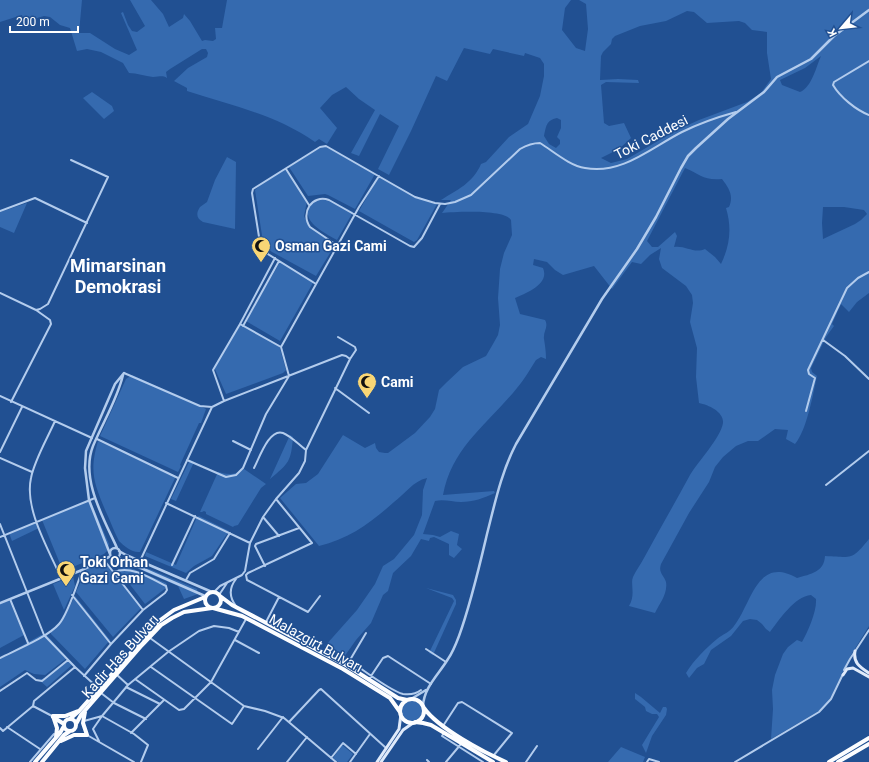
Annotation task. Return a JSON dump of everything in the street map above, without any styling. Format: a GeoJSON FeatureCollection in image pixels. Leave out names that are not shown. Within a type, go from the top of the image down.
{"type":"FeatureCollection","features":[{"type":"Feature","properties":{"kind":"highway"},"geometry":{"type":"LineString","coordinates":[[213,592],[220,596],[220,604],[212,608],[205,604],[205,597],[213,592]]}},
{"type":"Feature","properties":{"kind":"highway","name":"Malazgirt Bulvarı"},"geometry":{"type":"LineString","coordinates":[[220,596],[265,623],[347,666],[398,698],[409,700]]}},
{"type":"Feature","properties":{"kind":"highway","name":"Kadir Has Bulvarı"},"geometry":{"type":"LineString","coordinates":[[69,719],[84,709],[159,621],[170,612],[205,597]]}},
{"type":"Feature","properties":{"kind":"highway","name":"Kadir Has Bulvarı"},"geometry":{"type":"LineString","coordinates":[[100,691],[117,675],[161,625],[184,612],[212,608]]}},
{"type":"Feature","properties":{"kind":"highway","name":"Malazgirt Bulvarı"},"geometry":{"type":"LineString","coordinates":[[212,608],[230,612],[246,618],[343,669],[390,698],[401,713]]}},
{"type":"Feature","properties":{"kind":"highway"},"geometry":{"type":"LineString","coordinates":[[492,762],[485,761],[428,724],[414,723],[405,720],[401,713],[402,706],[409,700],[417,700],[434,720],[493,756],[506,762]]}},
{"type":"Feature","properties":{"kind":"highway"},"geometry":{"type":"LineString","coordinates":[[414,723],[419,721],[423,716],[423,707]]}},
{"type":"Feature","properties":{"kind":"highway"},"geometry":{"type":"LineString","coordinates":[[53,716],[67,716],[84,709],[83,721],[87,735]]}},
{"type":"Feature","properties":{"kind":"highway","name":"Kadir Has Bulvarı"},"geometry":{"type":"LineString","coordinates":[[76,725],[84,709]]}},
{"type":"Feature","properties":{"kind":"highway"},"geometry":{"type":"LineString","coordinates":[[53,716],[74,720],[76,725],[87,735]]}},
{"type":"Feature","properties":{"kind":"highway"},"geometry":{"type":"LineString","coordinates":[[53,716],[64,725],[66,729],[87,735]]}},
{"type":"Feature","properties":{"kind":"highway"},"geometry":{"type":"LineString","coordinates":[[53,716],[57,729],[54,740]]}},
{"type":"Feature","properties":{"kind":"highway"},"geometry":{"type":"LineString","coordinates":[[35,762],[40,751],[54,740],[69,719]]}},
{"type":"Feature","properties":{"kind":"highway"},"geometry":{"type":"LineString","coordinates":[[42,762],[64,735],[74,729],[76,725]]}},
{"type":"Feature","properties":{"kind":"highway"},"geometry":{"type":"LineString","coordinates":[[56,745],[69,736],[82,734]]}},
{"type":"Feature","properties":{"kind":"highway"},"geometry":{"type":"LineString","coordinates":[[829,762],[869,738]]}},
{"type":"Feature","properties":{"kind":"highway"},"geometry":{"type":"LineString","coordinates":[[838,762],[869,744]]}},
{"type":"Feature","properties":{"kind":"main road"},"geometry":{"type":"LineString","coordinates":[[855,651],[854,658],[856,663],[869,673]]}},
{"type":"Feature","properties":{"kind":"main road"},"geometry":{"type":"LineString","coordinates":[[842,675],[847,669],[853,668],[869,677]]}},
{"type":"Feature","properties":{"kind":"main road"},"geometry":{"type":"LineString","coordinates":[[377,762],[399,729],[401,713]]}},
{"type":"Feature","properties":{"kind":"main road"},"geometry":{"type":"LineString","coordinates":[[381,762],[403,730],[414,723]]}},
{"type":"Feature","properties":{"kind":"street"},"geometry":{"type":"LineString","coordinates":[[423,707],[424,698],[430,684],[454,649],[462,626],[482,558],[499,485],[508,459],[602,300],[637,249],[656,217],[680,168],[688,156],[696,148],[739,111],[756,100],[777,77],[811,59],[834,36],[869,10]]}},
{"type":"Feature","properties":{"kind":"street"},"geometry":{"type":"LineString","coordinates":[[869,61],[834,82],[833,85],[845,99],[858,110],[869,115]]}},
{"type":"Feature","properties":{"kind":"street","name":"Toki Caddesi"},"geometry":{"type":"LineString","coordinates":[[286,169],[320,147],[326,146],[415,196],[440,204],[445,204],[455,202],[471,195],[520,149],[527,145],[540,143],[573,164],[583,168],[594,170],[608,169],[634,160],[681,132],[699,124],[739,111]]}},
{"type":"Feature","properties":{"kind":"street"},"geometry":{"type":"LineString","coordinates":[[36,310],[48,304],[108,177],[71,160]]}},
{"type":"Feature","properties":{"kind":"street"},"geometry":{"type":"LineString","coordinates":[[309,205],[286,169],[253,189],[252,193],[260,243],[264,251],[316,284]]}},
{"type":"Feature","properties":{"kind":"street"},"geometry":{"type":"LineString","coordinates":[[187,460],[226,477],[236,475],[241,470],[266,414],[289,376],[281,347],[379,176]]}},
{"type":"Feature","properties":{"kind":"street"},"geometry":{"type":"LineString","coordinates":[[0,211],[35,198],[87,223]]}},
{"type":"Feature","properties":{"kind":"street"},"geometry":{"type":"LineString","coordinates":[[338,246],[309,225],[306,217],[307,210],[309,205],[317,200],[326,199],[414,247],[422,238],[440,204]]}},
{"type":"Feature","properties":{"kind":"street"},"geometry":{"type":"LineString","coordinates":[[224,401],[213,370],[240,324],[275,258]]}},
{"type":"Feature","properties":{"kind":"street"},"geometry":{"type":"LineString","coordinates":[[243,326],[279,261]]}},
{"type":"Feature","properties":{"kind":"street"},"geometry":{"type":"LineString","coordinates":[[806,410],[815,378],[809,374],[808,370],[847,288],[858,278],[869,272]]}},
{"type":"Feature","properties":{"kind":"street"},"geometry":{"type":"LineString","coordinates":[[0,293],[36,310],[50,320],[51,324],[11,402]]}},
{"type":"Feature","properties":{"kind":"street"},"geometry":{"type":"LineString","coordinates":[[240,324],[281,347]]}},
{"type":"Feature","properties":{"kind":"street"},"geometry":{"type":"LineString","coordinates":[[124,373],[120,387],[93,446],[90,460],[91,477],[95,498],[117,548],[120,551],[213,592],[217,588],[237,578],[245,571],[250,543],[263,517],[276,499],[300,473],[305,462],[306,450],[335,388],[356,350],[356,348],[338,337]]}},
{"type":"Feature","properties":{"kind":"street"},"geometry":{"type":"LineString","coordinates":[[822,340],[845,356],[869,379]]}},
{"type":"Feature","properties":{"kind":"street"},"geometry":{"type":"LineString","coordinates":[[124,373],[200,406],[212,407],[342,355],[350,359]]}},
{"type":"Feature","properties":{"kind":"street"},"geometry":{"type":"LineString","coordinates":[[124,373],[115,384],[86,451],[85,468],[89,500],[111,555],[184,586],[205,597]]}},
{"type":"Feature","properties":{"kind":"street"},"geometry":{"type":"LineString","coordinates":[[335,388],[369,413]]}},
{"type":"Feature","properties":{"kind":"street"},"geometry":{"type":"LineString","coordinates":[[0,396],[92,438]]}},
{"type":"Feature","properties":{"kind":"street"},"geometry":{"type":"LineString","coordinates":[[0,452],[22,407]]}},
{"type":"Feature","properties":{"kind":"street"},"geometry":{"type":"LineString","coordinates":[[140,561],[212,407]]}},
{"type":"Feature","properties":{"kind":"street"},"geometry":{"type":"LineString","coordinates":[[55,421],[32,472],[30,492],[36,522],[61,578]]}},
{"type":"Feature","properties":{"kind":"street"},"geometry":{"type":"LineString","coordinates":[[254,468],[268,439],[278,433],[284,434],[306,450]]}},
{"type":"Feature","properties":{"kind":"street"},"geometry":{"type":"LineString","coordinates":[[97,439],[178,478]]}},
{"type":"Feature","properties":{"kind":"street"},"geometry":{"type":"LineString","coordinates":[[233,441],[251,450]]}},
{"type":"Feature","properties":{"kind":"street"},"geometry":{"type":"LineString","coordinates":[[826,485],[869,451]]}},
{"type":"Feature","properties":{"kind":"street"},"geometry":{"type":"LineString","coordinates":[[0,458],[32,472]]}},
{"type":"Feature","properties":{"kind":"street"},"geometry":{"type":"LineString","coordinates":[[0,537],[95,498]]}},
{"type":"Feature","properties":{"kind":"street"},"geometry":{"type":"LineString","coordinates":[[246,576],[249,572],[265,566],[312,543],[276,499]]}},
{"type":"Feature","properties":{"kind":"street"},"geometry":{"type":"LineString","coordinates":[[166,503],[250,543]]}},
{"type":"Feature","properties":{"kind":"street"},"geometry":{"type":"LineString","coordinates":[[172,565],[195,516]]}},
{"type":"Feature","properties":{"kind":"street"},"geometry":{"type":"LineString","coordinates":[[263,517],[279,536]]}},
{"type":"Feature","properties":{"kind":"street"},"geometry":{"type":"LineString","coordinates":[[0,524],[44,635],[100,691],[114,702],[146,719]]}},
{"type":"Feature","properties":{"kind":"street"},"geometry":{"type":"LineString","coordinates":[[265,566],[255,545],[299,528]]}},
{"type":"Feature","properties":{"kind":"street"},"geometry":{"type":"LineString","coordinates":[[186,580],[190,573],[214,559],[230,533]]}},
{"type":"Feature","properties":{"kind":"street"},"geometry":{"type":"LineString","coordinates":[[111,555],[110,551],[112,548],[117,548]]}},
{"type":"Feature","properties":{"kind":"street"},"geometry":{"type":"LineString","coordinates":[[116,557],[119,556],[120,551]]}},
{"type":"Feature","properties":{"kind":"street"},"geometry":{"type":"LineString","coordinates":[[0,602],[82,570],[104,560],[111,555]]}},
{"type":"Feature","properties":{"kind":"street"},"geometry":{"type":"LineString","coordinates":[[104,560],[143,610]]}},
{"type":"Feature","properties":{"kind":"street"},"geometry":{"type":"LineString","coordinates":[[0,658],[44,635],[59,625],[67,610],[82,570]]}},
{"type":"Feature","properties":{"kind":"street"},"geometry":{"type":"LineString","coordinates":[[84,676],[143,610],[167,590],[166,586],[146,576],[128,570],[114,572]]}},
{"type":"Feature","properties":{"kind":"street"},"geometry":{"type":"LineString","coordinates":[[243,573],[247,580],[308,612],[320,596]]}},
{"type":"Feature","properties":{"kind":"street"},"geometry":{"type":"LineString","coordinates":[[237,578],[231,587],[230,594],[233,601],[240,609]]}},
{"type":"Feature","properties":{"kind":"street"},"geometry":{"type":"LineString","coordinates":[[220,596],[223,588],[228,582]]}},
{"type":"Feature","properties":{"kind":"street"},"geometry":{"type":"LineString","coordinates":[[72,595],[111,644]]}},
{"type":"Feature","properties":{"kind":"street"},"geometry":{"type":"LineString","coordinates":[[265,623],[279,597]]}},
{"type":"Feature","properties":{"kind":"street"},"geometry":{"type":"LineString","coordinates":[[10,599],[28,643]]}},
{"type":"Feature","properties":{"kind":"street"},"geometry":{"type":"LineString","coordinates":[[135,679],[177,709],[184,709],[211,682],[246,618]]}},
{"type":"Feature","properties":{"kind":"street"},"geometry":{"type":"LineString","coordinates":[[99,741],[93,729],[102,716],[128,684],[168,652],[199,631],[208,627],[226,627],[239,632]]}},
{"type":"Feature","properties":{"kind":"street"},"geometry":{"type":"LineString","coordinates":[[735,762],[819,712],[831,699],[850,659],[869,630]]}},
{"type":"Feature","properties":{"kind":"street"},"geometry":{"type":"LineString","coordinates":[[347,666],[366,633]]}},
{"type":"Feature","properties":{"kind":"street"},"geometry":{"type":"LineString","coordinates":[[149,637],[244,706],[283,717],[336,762]]}},
{"type":"Feature","properties":{"kind":"street"},"geometry":{"type":"LineString","coordinates":[[235,640],[259,653]]}},
{"type":"Feature","properties":{"kind":"street"},"geometry":{"type":"LineString","coordinates":[[426,649],[446,662]]}},
{"type":"Feature","properties":{"kind":"street"},"geometry":{"type":"LineString","coordinates":[[369,680],[383,658],[388,656],[430,684]]}},
{"type":"Feature","properties":{"kind":"street"},"geometry":{"type":"LineString","coordinates":[[0,691],[26,673],[36,680],[42,681],[68,660]]}},
{"type":"Feature","properties":{"kind":"street"},"geometry":{"type":"LineString","coordinates":[[350,661],[402,693],[413,694],[421,690]]}},
{"type":"Feature","properties":{"kind":"street"},"geometry":{"type":"LineString","coordinates":[[0,728],[1,732],[34,706],[34,701],[75,667]]}},
{"type":"Feature","properties":{"kind":"street"},"geometry":{"type":"LineString","coordinates":[[151,667],[232,724],[244,706]]}},
{"type":"Feature","properties":{"kind":"street"},"geometry":{"type":"LineString","coordinates":[[117,675],[128,684]]}},
{"type":"Feature","properties":{"kind":"street"},"geometry":{"type":"LineString","coordinates":[[126,687],[160,704]]}},
{"type":"Feature","properties":{"kind":"street"},"geometry":{"type":"LineString","coordinates":[[289,722],[320,689],[386,748]]}},
{"type":"Feature","properties":{"kind":"street"},"geometry":{"type":"LineString","coordinates":[[409,700],[428,689]]}},
{"type":"Feature","properties":{"kind":"street"},"geometry":{"type":"LineString","coordinates":[[131,733],[164,700]]}},
{"type":"Feature","properties":{"kind":"street"},"geometry":{"type":"LineString","coordinates":[[443,726],[458,703],[462,702],[512,732],[493,756]]}},
{"type":"Feature","properties":{"kind":"street"},"geometry":{"type":"LineString","coordinates":[[34,706],[53,716]]}},
{"type":"Feature","properties":{"kind":"street"},"geometry":{"type":"LineString","coordinates":[[83,721],[102,716],[148,745],[140,762]]}},
{"type":"Feature","properties":{"kind":"street"},"geometry":{"type":"LineString","coordinates":[[258,749],[283,717]]}},
{"type":"Feature","properties":{"kind":"street"},"geometry":{"type":"LineString","coordinates":[[7,727],[40,751]]}},
{"type":"Feature","properties":{"kind":"street"},"geometry":{"type":"LineString","coordinates":[[30,762],[54,734]]}},
{"type":"Feature","properties":{"kind":"street"},"geometry":{"type":"LineString","coordinates":[[350,762],[370,734]]}},
{"type":"Feature","properties":{"kind":"street"},"geometry":{"type":"LineString","coordinates":[[87,735],[134,762]]}},
{"type":"Feature","properties":{"kind":"street"},"geometry":{"type":"LineString","coordinates":[[287,762],[307,737]]}},
{"type":"Feature","properties":{"kind":"street"},"geometry":{"type":"LineString","coordinates":[[331,758],[343,743],[356,754]]}},
{"type":"Feature","properties":{"kind":"street"},"geometry":{"type":"LineString","coordinates":[[446,762],[460,746]]}},
{"type":"Feature","properties":{"kind":"street"},"geometry":{"type":"LineString","coordinates":[[526,762],[537,746]]}},
{"type":"Feature","properties":{"kind":"street"},"geometry":{"type":"LineString","coordinates":[[647,762],[649,759],[659,762]]}},
{"type":"Feature","properties":{"kind":"shaded area"},"geometry":{"type":"Polygon","coordinates":[[[0,0],[82,0],[79,33],[90,33],[115,49],[129,55],[137,50],[121,13],[123,12],[132,31],[137,32],[145,26],[130,0],[151,0],[163,14],[169,27],[183,18],[184,14],[202,41],[213,41],[216,39],[215,28],[222,28],[227,0],[571,0],[565,8],[562,30],[576,48],[585,51],[588,29],[586,4],[579,0],[869,0],[869,293],[857,302],[849,312],[841,304],[832,324],[834,326],[826,337],[811,368],[812,372],[817,376],[806,421],[795,444],[786,439],[788,430],[775,429],[758,441],[748,441],[736,446],[723,457],[715,467],[709,482],[689,513],[661,564],[661,572],[666,582],[666,591],[655,613],[629,606],[633,593],[633,577],[690,475],[714,442],[723,423],[723,419],[718,412],[707,405],[699,403],[696,377],[697,348],[690,322],[693,303],[692,295],[686,286],[662,268],[659,259],[661,248],[650,255],[641,264],[632,262],[612,289],[594,266],[563,275],[547,262],[534,259],[533,265],[543,268],[543,279],[536,287],[515,298],[520,314],[545,320],[546,325],[544,336],[546,359],[541,357],[536,360],[520,385],[472,437],[454,463],[443,495],[494,491],[495,493],[470,501],[435,501],[423,534],[440,537],[451,531],[459,534],[457,545],[462,549],[454,558],[449,555],[449,544],[434,537],[430,538],[429,541],[421,539],[411,556],[393,573],[388,591],[383,595],[371,623],[344,657],[325,646],[357,610],[375,584],[383,566],[394,559],[414,535],[422,515],[423,490],[427,478],[413,485],[360,529],[340,539],[319,546],[280,498],[296,484],[306,483],[318,474],[343,435],[365,448],[375,443],[379,452],[388,453],[415,433],[430,417],[435,409],[439,390],[447,382],[463,367],[486,356],[498,335],[500,325],[498,298],[500,269],[504,253],[512,235],[511,220],[507,216],[490,213],[442,213],[451,200],[441,200],[469,181],[478,171],[481,164],[486,162],[509,137],[528,124],[540,96],[544,76],[544,64],[540,58],[525,53],[524,56],[493,49],[490,54],[464,48],[447,81],[436,76],[389,175],[378,169],[399,126],[380,114],[359,156],[351,153],[375,110],[359,99],[346,87],[332,95],[320,108],[337,128],[327,144],[319,139],[315,142],[284,124],[237,106],[187,91],[187,88],[174,81],[188,68],[207,57],[208,53],[206,49],[202,49],[170,69],[166,72],[167,78],[162,76],[153,77],[129,73],[123,63],[101,52],[87,49],[77,51],[70,28],[60,25],[50,17],[44,16],[24,22],[22,15],[0,22],[0,0]],[[687,11],[666,21],[640,26],[615,36],[612,39],[611,44],[601,56],[600,80],[638,80],[639,83],[606,82],[601,85],[604,123],[609,126],[624,123],[631,138],[619,149],[601,158],[611,163],[627,159],[675,131],[699,120],[747,102],[761,93],[771,79],[767,53],[767,32],[752,30],[745,23],[739,21],[707,23],[694,12],[687,11]],[[821,56],[805,68],[780,80],[782,85],[800,92],[808,86],[811,81],[821,56]],[[557,118],[553,119],[547,124],[544,136],[549,144],[556,148],[560,144],[560,140],[557,137],[561,128],[561,120],[557,118]],[[685,168],[647,241],[652,247],[658,247],[675,232],[677,236],[674,247],[682,247],[697,251],[705,249],[721,264],[728,243],[729,223],[726,208],[729,207],[731,199],[729,189],[722,179],[706,178],[685,168]],[[823,207],[823,239],[855,224],[867,214],[864,210],[844,207],[823,207]]]}},
{"type":"Feature","properties":{"kind":"shaded area"},"geometry":{"type":"Polygon","coordinates":[[[92,92],[112,106],[114,111],[104,119],[83,98],[92,92]]]}},
{"type":"Feature","properties":{"kind":"shaded area"},"geometry":{"type":"Polygon","coordinates":[[[325,146],[375,174],[355,209],[325,194],[308,196],[289,167],[325,146]]]}},
{"type":"Feature","properties":{"kind":"shaded area"},"geometry":{"type":"Polygon","coordinates":[[[227,157],[236,162],[235,229],[203,222],[197,215],[200,207],[207,202],[215,180],[227,157]]]}},
{"type":"Feature","properties":{"kind":"shaded area"},"geometry":{"type":"Polygon","coordinates":[[[285,169],[307,201],[304,216],[308,225],[335,245],[316,276],[272,252],[263,242],[255,190],[260,185],[285,169]]]}},
{"type":"Feature","properties":{"kind":"shaded area"},"geometry":{"type":"Polygon","coordinates":[[[379,176],[413,195],[437,204],[417,240],[414,242],[359,211],[379,176]]]}},
{"type":"Feature","properties":{"kind":"shaded area"},"geometry":{"type":"Polygon","coordinates":[[[323,198],[328,199],[353,212],[337,240],[316,227],[309,217],[308,212],[310,206],[316,200],[323,198]]]}},
{"type":"Feature","properties":{"kind":"shaded area"},"geometry":{"type":"Polygon","coordinates":[[[27,203],[14,233],[0,227],[0,212],[27,203]]]}},
{"type":"Feature","properties":{"kind":"shaded area"},"geometry":{"type":"Polygon","coordinates":[[[280,262],[314,281],[280,341],[246,321],[280,262]]]}},
{"type":"Feature","properties":{"kind":"shaded area"},"geometry":{"type":"Polygon","coordinates":[[[241,323],[279,345],[286,370],[283,373],[226,394],[214,367],[241,323]]]}},
{"type":"Feature","properties":{"kind":"shaded area"},"geometry":{"type":"Polygon","coordinates":[[[132,375],[206,409],[178,472],[100,436],[126,379],[132,375]]]}},
{"type":"Feature","properties":{"kind":"shaded area"},"geometry":{"type":"Polygon","coordinates":[[[290,435],[293,437],[290,457],[285,465],[270,479],[290,435]]]}},
{"type":"Feature","properties":{"kind":"shaded area"},"geometry":{"type":"Polygon","coordinates":[[[98,441],[176,476],[140,552],[131,550],[119,541],[98,493],[93,469],[98,441]]]}},
{"type":"Feature","properties":{"kind":"shaded area"},"geometry":{"type":"Polygon","coordinates":[[[190,460],[194,462],[176,501],[171,499],[190,460]]]}},
{"type":"Feature","properties":{"kind":"shaded area"},"geometry":{"type":"Polygon","coordinates":[[[244,469],[266,484],[261,488],[238,525],[233,527],[206,514],[204,511],[200,512],[218,472],[232,474],[244,469]]]}},
{"type":"Feature","properties":{"kind":"shaded area"},"geometry":{"type":"Polygon","coordinates":[[[90,500],[109,544],[107,551],[104,554],[63,571],[42,520],[90,500]]]}},
{"type":"Feature","properties":{"kind":"shaded area"},"geometry":{"type":"Polygon","coordinates":[[[199,516],[229,531],[212,556],[194,566],[186,573],[145,556],[146,552],[176,565],[197,517],[199,516]]]}},
{"type":"Feature","properties":{"kind":"shaded area"},"geometry":{"type":"Polygon","coordinates":[[[37,522],[39,528],[12,541],[9,533],[37,522]]]}},
{"type":"Feature","properties":{"kind":"shaded area"},"geometry":{"type":"Polygon","coordinates":[[[869,539],[869,626],[851,655],[831,697],[825,706],[819,711],[771,739],[773,709],[772,690],[775,675],[783,654],[788,647],[797,640],[802,642],[807,632],[814,615],[816,604],[816,599],[811,595],[805,596],[793,604],[770,632],[757,620],[750,619],[743,621],[731,636],[711,650],[704,664],[697,668],[689,678],[686,673],[700,655],[719,637],[732,628],[757,585],[764,577],[773,573],[784,573],[797,578],[812,574],[822,566],[825,556],[851,556],[855,554],[869,539]]]}},
{"type":"Feature","properties":{"kind":"shaded area"},"geometry":{"type":"Polygon","coordinates":[[[114,558],[128,560],[197,589],[198,594],[184,599],[178,586],[129,565],[116,567],[114,558]]]}},
{"type":"Feature","properties":{"kind":"shaded area"},"geometry":{"type":"Polygon","coordinates":[[[105,561],[142,607],[113,637],[76,592],[87,568],[105,561]]]}},
{"type":"Feature","properties":{"kind":"shaded area"},"geometry":{"type":"Polygon","coordinates":[[[131,568],[166,583],[166,588],[145,604],[118,569],[131,568]]]}},
{"type":"Feature","properties":{"kind":"shaded area"},"geometry":{"type":"Polygon","coordinates":[[[73,576],[75,586],[64,610],[53,584],[73,576]]]}},
{"type":"Feature","properties":{"kind":"shaded area"},"geometry":{"type":"Polygon","coordinates":[[[426,588],[453,595],[456,600],[456,604],[433,655],[429,653],[454,601],[452,598],[426,588]]]}},
{"type":"Feature","properties":{"kind":"shaded area"},"geometry":{"type":"Polygon","coordinates":[[[75,596],[110,640],[85,669],[51,634],[51,632],[65,616],[75,596]]]}},
{"type":"Feature","properties":{"kind":"shaded area"},"geometry":{"type":"Polygon","coordinates":[[[9,600],[24,635],[0,648],[0,604],[9,600]]]}},
{"type":"Feature","properties":{"kind":"shaded area"},"geometry":{"type":"Polygon","coordinates":[[[41,635],[47,635],[67,658],[45,675],[34,674],[25,670],[0,687],[0,658],[41,635]]]}},
{"type":"Feature","properties":{"kind":"shaded area"},"geometry":{"type":"Polygon","coordinates":[[[69,660],[73,664],[47,687],[39,680],[45,678],[69,660]]]}},
{"type":"Feature","properties":{"kind":"shaded area"},"geometry":{"type":"Polygon","coordinates":[[[635,693],[660,713],[663,707],[666,707],[667,709],[666,715],[652,736],[646,753],[642,745],[659,717],[657,714],[652,714],[646,711],[645,707],[635,699],[635,693]]]}},
{"type":"Feature","properties":{"kind":"shaded area"},"geometry":{"type":"Polygon","coordinates":[[[412,701],[419,704],[422,711],[419,718],[412,721],[405,718],[402,711],[405,704],[412,701]]]}},
{"type":"Feature","properties":{"kind":"shaded area"},"geometry":{"type":"Polygon","coordinates":[[[342,745],[353,754],[347,762],[338,762],[333,758],[342,745]]]}},
{"type":"Feature","properties":{"kind":"shaded area"},"geometry":{"type":"Polygon","coordinates":[[[621,747],[645,757],[643,762],[608,762],[621,747]]]}},
{"type":"Feature","properties":{"kind":"place","name":"Osman Gazi Cami"},"geometry":{"type":"Point","coordinates":[261,263]}},
{"type":"Feature","properties":{"kind":"place","name":"Cami"},"geometry":{"type":"Point","coordinates":[367,399]}},
{"type":"Feature","properties":{"kind":"place","name":"Toki Orhan Gazi Cami"},"geometry":{"type":"Point","coordinates":[66,587]}},
{"type":"Feature","properties":{"kind":"district","name":"Mimarsinan Demokrasi"},"geometry":{"type":"Point","coordinates":[118,276]}}]}
